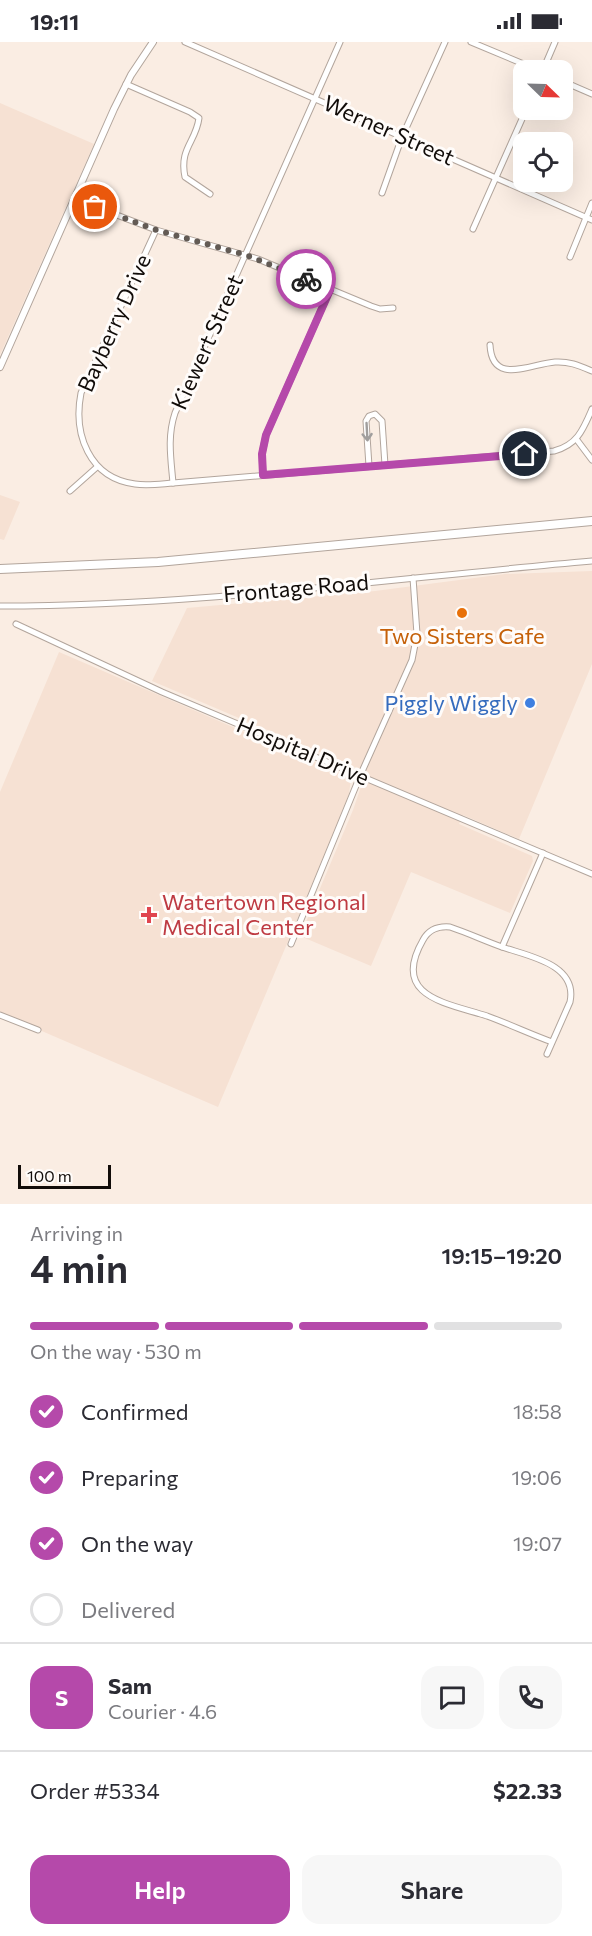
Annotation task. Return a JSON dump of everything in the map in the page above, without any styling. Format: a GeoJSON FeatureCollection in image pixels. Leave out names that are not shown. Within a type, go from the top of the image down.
{"type":"FeatureCollection","features":[{"type":"Feature","properties":{"kind":"highway"},"geometry":{"type":"LineString","coordinates":[[0,569],[158,562],[592,521]]}},
{"type":"Feature","properties":{"kind":"street"},"geometry":{"type":"LineString","coordinates":[[0,367],[126,84],[153,42]]}},
{"type":"Feature","properties":{"kind":"street","name":"Werner Street"},"geometry":{"type":"LineString","coordinates":[[185,42],[589,218]]}},
{"type":"Feature","properties":{"kind":"street","name":"Kiewert Street"},"geometry":{"type":"LineString","coordinates":[[173,483],[169,440],[171,425],[340,42]]}},
{"type":"Feature","properties":{"kind":"street"},"geometry":{"type":"LineString","coordinates":[[382,193],[402,137],[445,42]]}},
{"type":"Feature","properties":{"kind":"street"},"geometry":{"type":"LineString","coordinates":[[471,42],[515,60]]}},
{"type":"Feature","properties":{"kind":"street"},"geometry":{"type":"LineString","coordinates":[[545,60],[555,42]]}},
{"type":"Feature","properties":{"kind":"street"},"geometry":{"type":"LineString","coordinates":[[126,84],[199,118],[198,126],[187,147],[182,164],[185,177],[210,194]]}},
{"type":"Feature","properties":{"kind":"street"},"geometry":{"type":"LineString","coordinates":[[573,86],[592,94]]}},
{"type":"Feature","properties":{"kind":"street"},"geometry":{"type":"LineString","coordinates":[[473,229],[522,120]]}},
{"type":"Feature","properties":{"kind":"street"},"geometry":{"type":"LineString","coordinates":[[75,199],[156,230],[246,255],[370,306],[380,309],[393,308]]}},
{"type":"Feature","properties":{"kind":"street"},"geometry":{"type":"LineString","coordinates":[[570,257],[589,218],[592,203]]}},
{"type":"Feature","properties":{"kind":"street","name":"Bayberry Drive"},"geometry":{"type":"LineString","coordinates":[[97,466],[87,450],[79,426],[78,407],[81,393],[156,230]]}},
{"type":"Feature","properties":{"kind":"street"},"geometry":{"type":"LineString","coordinates":[[263,475],[262,454],[266,435],[330,290]]}},
{"type":"Feature","properties":{"kind":"street"},"geometry":{"type":"LineString","coordinates":[[490,345],[491,358],[497,365],[506,369],[516,371],[566,362],[592,371]]}},
{"type":"Feature","properties":{"kind":"street"},"geometry":{"type":"LineString","coordinates":[[70,491],[97,466],[108,474],[136,484],[173,483],[554,451],[577,440],[592,409]]}},
{"type":"Feature","properties":{"kind":"street"},"geometry":{"type":"LineString","coordinates":[[369,466],[366,422],[369,416],[375,414],[382,421],[385,465]]}},
{"type":"Feature","properties":{"kind":"street"},"geometry":{"type":"LineString","coordinates":[[577,440],[592,460]]}},
{"type":"Feature","properties":{"kind":"street","name":"Frontage Road"},"geometry":{"type":"LineString","coordinates":[[0,606],[60,606],[152,600],[592,561]]}},
{"type":"Feature","properties":{"kind":"street"},"geometry":{"type":"LineString","coordinates":[[291,944],[360,776],[412,660],[417,634],[413,578]]}},
{"type":"Feature","properties":{"kind":"street","name":"Hospital Drive"},"geometry":{"type":"LineString","coordinates":[[16,624],[162,692],[592,874]]}},
{"type":"Feature","properties":{"kind":"street"},"geometry":{"type":"LineString","coordinates":[[502,947],[543,853]]}},
{"type":"Feature","properties":{"kind":"street"},"geometry":{"type":"LineString","coordinates":[[547,1054],[570,1002],[569,983],[556,967],[450,927],[439,926],[428,932],[413,966],[414,981],[422,991],[441,1003],[487,1017],[552,1042]]}},
{"type":"Feature","properties":{"kind":"street"},"geometry":{"type":"LineString","coordinates":[[0,1015],[38,1030]]}},
{"type":"Feature","properties":{"kind":"shaded area"},"geometry":{"type":"Polygon","coordinates":[[[0,103],[94,144],[0,355],[0,103]]]}},
{"type":"Feature","properties":{"kind":"shaded area"},"geometry":{"type":"Polygon","coordinates":[[[0,495],[20,502],[4,540],[0,539],[0,495]]]}},
{"type":"Feature","properties":{"kind":"shaded area"},"geometry":{"type":"Polygon","coordinates":[[[592,571],[592,664],[519,839],[463,815],[459,824],[532,856],[533,861],[510,913],[411,872],[371,966],[300,936],[353,810],[366,772],[152,681],[187,608],[375,591],[505,574],[592,571]]]}},
{"type":"Feature","properties":{"kind":"shaded area","name":"Watertown Regional Medical Center"},"geometry":{"type":"Polygon","coordinates":[[[59,652],[351,778],[349,794],[341,816],[218,1107],[0,1013],[0,792],[59,652]]]}},
{"type":"Feature","properties":{"kind":"way so far"},"geometry":{"type":"LineString","coordinates":[[95,207],[156,230],[258,259],[306,279]]}},
{"type":"Feature","properties":{"kind":"place","name":"Two Sisters Cafe"},"geometry":{"type":"Point","coordinates":[462,613]}},
{"type":"Feature","properties":{"kind":"place","name":"Piggly Wiggly"},"geometry":{"type":"Point","coordinates":[530,703]}},
{"type":"Feature","properties":{"kind":"place","name":"Watertown Regional Medical Center"},"geometry":{"type":"Point","coordinates":[149,915]}},
{"type":"Feature","properties":{"kind":"route"},"geometry":{"type":"LineString","coordinates":[[306,279],[330,290],[266,435],[262,454],[263,475],[525,454]]}}]}
